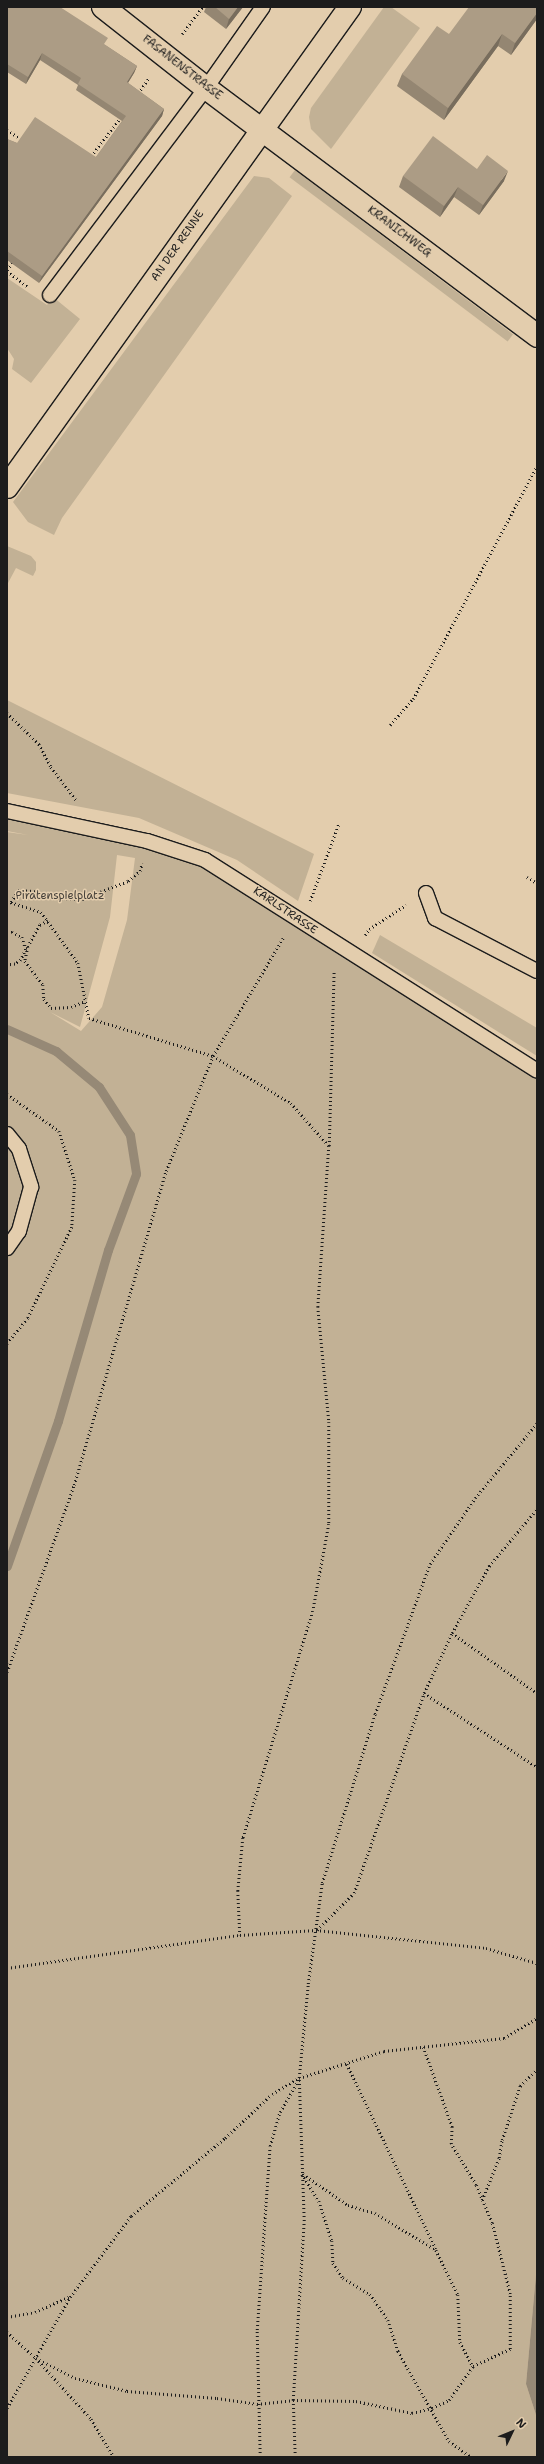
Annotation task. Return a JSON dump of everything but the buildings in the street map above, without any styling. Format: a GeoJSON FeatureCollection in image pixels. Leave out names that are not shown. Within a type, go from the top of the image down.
{"type":"FeatureCollection","features":[{"type":"Feature","properties":{"kind":"street","name":"FASANENSTRASSE"},"geometry":{"type":"LineString","coordinates":[[103,7],[206,88],[262,129]]}},
{"type":"Feature","properties":{"kind":"street","name":"AN DER RENNE"},"geometry":{"type":"LineString","coordinates":[[7,487],[350,7]]}},
{"type":"Feature","properties":{"kind":"street","name":"KRANICHWEG"},"geometry":{"type":"LineString","coordinates":[[262,129],[537,336]]}},
{"type":"Feature","properties":{"kind":"lane"},"geometry":{"type":"LineString","coordinates":[[50,295],[206,88],[263,7]]}},
{"type":"Feature","properties":{"kind":"lane","name":"KARLSTRASSE"},"geometry":{"type":"LineString","coordinates":[[7,811],[147,841],[206,860],[335,945],[537,1071]]}},
{"type":"Feature","properties":{"kind":"lane"},"geometry":{"type":"LineString","coordinates":[[426,893],[435,918],[537,971]]}},
{"type":"Feature","properties":{"kind":"lane"},"geometry":{"type":"LineString","coordinates":[[7,1134],[19,1149],[31,1187],[19,1231],[7,1248]]}},
{"type":"Feature","properties":{"kind":"path"},"geometry":{"type":"LineString","coordinates":[[133,100],[202,7]]}},
{"type":"Feature","properties":{"kind":"path"},"geometry":{"type":"LineString","coordinates":[[87,162],[124,112]]}},
{"type":"Feature","properties":{"kind":"path"},"geometry":{"type":"LineString","coordinates":[[7,130],[26,142]]}},
{"type":"Feature","properties":{"kind":"path"},"geometry":{"type":"LineString","coordinates":[[7,270],[16,257]]}},
{"type":"Feature","properties":{"kind":"path"},"geometry":{"type":"LineString","coordinates":[[390,725],[413,699],[537,466]]}},
{"type":"Feature","properties":{"kind":"path"},"geometry":{"type":"LineString","coordinates":[[7,713],[39,744],[50,767],[99,831]]}},
{"type":"Feature","properties":{"kind":"path"},"geometry":{"type":"LineString","coordinates":[[7,1672],[74,1485],[166,1171],[213,1056],[299,921],[339,823]]}},
{"type":"Feature","properties":{"kind":"path"},"geometry":{"type":"LineString","coordinates":[[11,902],[18,890],[34,891],[54,898],[82,899],[128,881],[140,871],[147,841]]}},
{"type":"Feature","properties":{"kind":"path"},"geometry":{"type":"LineString","coordinates":[[527,877],[537,883]]}},
{"type":"Feature","properties":{"kind":"path"},"geometry":{"type":"LineString","coordinates":[[353,956],[369,929],[426,893]]}},
{"type":"Feature","properties":{"kind":"path"},"geometry":{"type":"LineString","coordinates":[[7,901],[41,912],[78,963],[88,1018],[213,1056],[291,1103],[329,1146]]}},
{"type":"Feature","properties":{"kind":"path"},"geometry":{"type":"LineString","coordinates":[[7,965],[21,960],[40,925],[48,921]]}},
{"type":"Feature","properties":{"kind":"path"},"geometry":{"type":"LineString","coordinates":[[7,932],[12,932],[22,937],[27,948],[25,961],[43,985],[44,999],[51,1008],[71,1007],[85,1001]]}},
{"type":"Feature","properties":{"kind":"path"},"geometry":{"type":"LineString","coordinates":[[240,1935],[238,1891],[243,1838],[313,1611],[329,1524],[329,1422],[318,1307],[329,1146],[335,945]]}},
{"type":"Feature","properties":{"kind":"path"},"geometry":{"type":"LineString","coordinates":[[295,2457],[293,2400],[304,2221],[301,2172],[299,2078],[308,1984],[322,1883],[375,1714],[430,1564],[475,1498],[537,1423]]}},
{"type":"Feature","properties":{"kind":"path"},"geometry":{"type":"LineString","coordinates":[[316,1930],[354,1893],[424,1693],[452,1633],[490,1566],[537,1509]]}},
{"type":"Feature","properties":{"kind":"path"},"geometry":{"type":"LineString","coordinates":[[452,1633],[537,1693]]}},
{"type":"Feature","properties":{"kind":"path"},"geometry":{"type":"LineString","coordinates":[[424,1693],[537,1766]]}},
{"type":"Feature","properties":{"kind":"path"},"geometry":{"type":"LineString","coordinates":[[7,1968],[240,1935],[316,1930],[486,1948],[537,1964]]}},
{"type":"Feature","properties":{"kind":"path"},"geometry":{"type":"LineString","coordinates":[[7,2408],[70,2297],[131,2216],[225,2138],[272,2094],[299,2078],[384,2051],[504,2038],[537,2018]]}},
{"type":"Feature","properties":{"kind":"path"},"geometry":{"type":"LineString","coordinates":[[36,2358],[76,2378],[127,2391],[217,2398],[257,2404],[293,2400],[356,2401],[412,2413],[432,2408],[449,2400],[473,2366],[510,2349],[512,2328],[510,2294],[492,2222],[482,2200],[451,2144],[452,2127],[423,2047]]}},
{"type":"Feature","properties":{"kind":"path"},"geometry":{"type":"LineString","coordinates":[[347,2064],[458,2295],[460,2342],[473,2366]]}},
{"type":"Feature","properties":{"kind":"path"},"geometry":{"type":"LineString","coordinates":[[482,2200],[499,2158],[502,2140],[520,2086],[537,2069]]}},
{"type":"Feature","properties":{"kind":"path"},"geometry":{"type":"LineString","coordinates":[[260,2457],[257,2404],[257,2330],[270,2146],[280,2112],[299,2078]]}},
{"type":"Feature","properties":{"kind":"path"},"geometry":{"type":"LineString","coordinates":[[301,2172],[348,2205],[375,2213],[436,2250]]}},
{"type":"Feature","properties":{"kind":"path"},"geometry":{"type":"LineString","coordinates":[[301,2172],[319,2201],[332,2241],[332,2263],[343,2278],[370,2294],[388,2320],[398,2351],[432,2408],[449,2441],[471,2457]]}},
{"type":"Feature","properties":{"kind":"path"},"geometry":{"type":"LineString","coordinates":[[7,2317],[35,2312],[70,2297]]}},
{"type":"Feature","properties":{"kind":"path"},"geometry":{"type":"LineString","coordinates":[[7,2332],[36,2358],[91,2420],[114,2457]]}},
{"type":"Feature","properties":{"kind":"green space"},"geometry":{"type":"Polygon","coordinates":[[[384,7],[391,7],[420,28],[331,149],[311,129],[309,117],[311,108],[384,7]]]}},
{"type":"Feature","properties":{"kind":"green space"},"geometry":{"type":"Polygon","coordinates":[[[295,170],[513,334],[508,341],[290,177],[295,170]]]}},
{"type":"Feature","properties":{"kind":"green space"},"geometry":{"type":"Polygon","coordinates":[[[254,176],[269,178],[292,196],[62,518],[54,535],[28,522],[13,502],[254,176]]]}},
{"type":"Feature","properties":{"kind":"green space"},"geometry":{"type":"Polygon","coordinates":[[[7,278],[47,305],[53,297],[80,319],[31,383],[12,369],[14,359],[7,348],[7,278]]]}},
{"type":"Feature","properties":{"kind":"green space"},"geometry":{"type":"Polygon","coordinates":[[[7,546],[31,556],[36,562],[36,570],[33,576],[16,568],[7,585],[7,546]]]}},
{"type":"Feature","properties":{"kind":"green space"},"geometry":{"type":"Polygon","coordinates":[[[7,700],[314,854],[298,901],[237,860],[139,818],[7,793],[7,700]]]}},
{"type":"Feature","properties":{"kind":"green space","name":"Piratenspielplatz"},"geometry":{"type":"Polygon","coordinates":[[[7,811],[205,860],[537,1066],[537,2264],[526,2384],[537,2418],[537,2457],[7,2457],[7,832],[28,835],[7,831],[7,811]],[[117,855],[110,917],[80,1027],[50,1012],[81,1031],[102,1007],[127,920],[135,858],[117,855]]]}},
{"type":"Feature","properties":{"kind":"green space"},"geometry":{"type":"Polygon","coordinates":[[[380,935],[537,1028],[537,1056],[372,953],[380,935]]]}},
{"type":"Feature","properties":{"kind":"shaded area"},"geometry":{"type":"Polygon","coordinates":[[[537,2264],[537,2418],[526,2384],[537,2264]]]}},
{"type":"Feature","properties":{"kind":"waterway"},"geometry":{"type":"LineString","coordinates":[[7,1029],[56,1051],[99,1087],[130,1135],[136,1174],[108,1250],[58,1421],[7,1566]]}}]}
